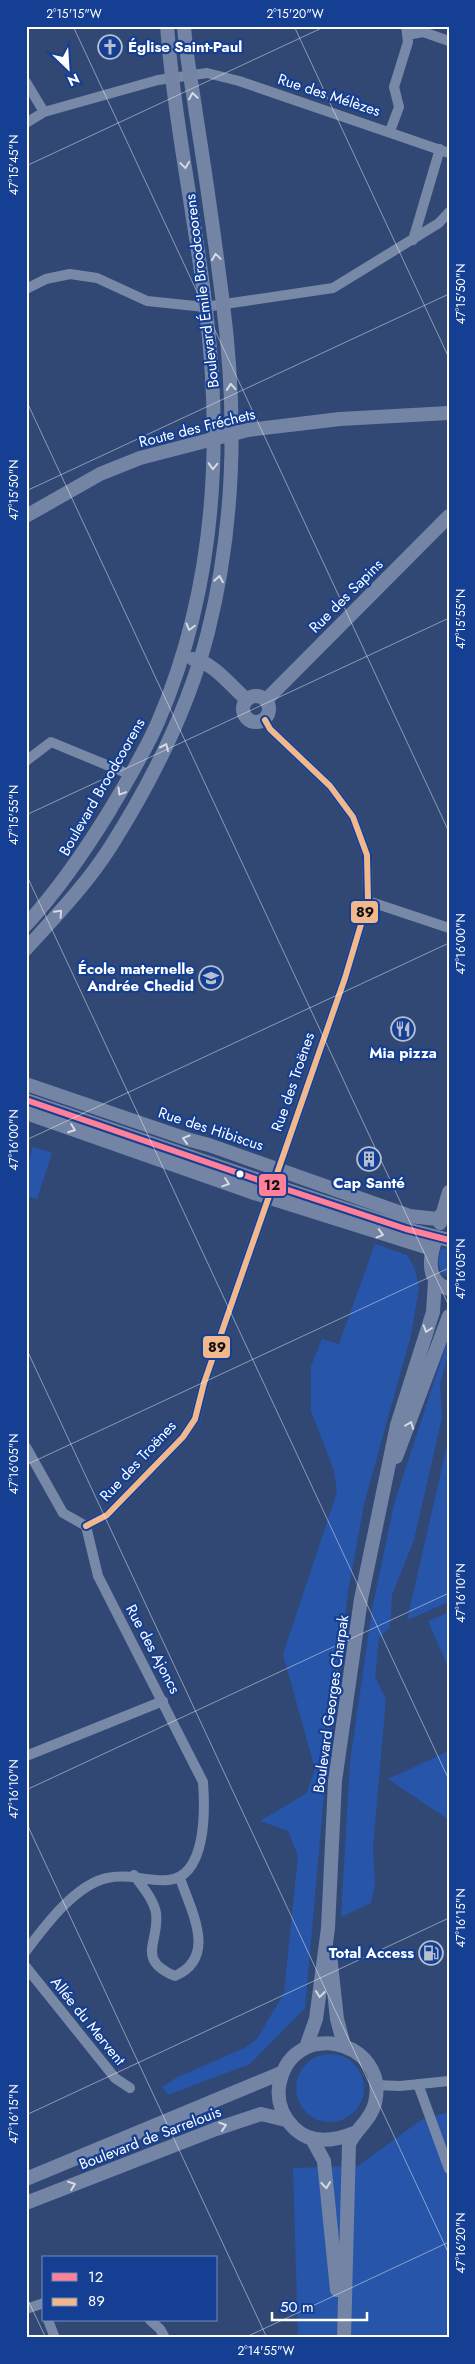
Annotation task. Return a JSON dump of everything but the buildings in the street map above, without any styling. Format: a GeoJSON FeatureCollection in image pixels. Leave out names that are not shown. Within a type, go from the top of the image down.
{"type":"FeatureCollection","features":[{"type":"Feature","properties":{"kind":"street"},"geometry":{"type":"LineString","coordinates":[[166,26],[172,77]]}},
{"type":"Feature","properties":{"kind":"street","name":"Boulevard Émile Broodcoorens"},"geometry":{"type":"LineString","coordinates":[[26,949],[71,901],[110,848],[152,775],[178,718],[200,660],[218,583],[228,520],[233,436],[224,305],[194,74],[184,26]]}},
{"type":"Feature","properties":{"kind":"street"},"geometry":{"type":"LineString","coordinates":[[390,131],[399,107],[394,87],[408,42],[406,30],[423,32],[449,41]]}},
{"type":"Feature","properties":{"kind":"street"},"geometry":{"type":"LineString","coordinates":[[26,123],[44,112],[172,77],[194,74]]}},
{"type":"Feature","properties":{"kind":"street","name":"Rue des Mélèzes"},"geometry":{"type":"LineString","coordinates":[[194,74],[239,81],[444,151]]}},
{"type":"Feature","properties":{"kind":"street","name":"Boulevard Broodcoorens"},"geometry":{"type":"LineString","coordinates":[[27,923],[81,857],[131,775],[158,722],[181,657],[203,573],[212,498],[214,440],[212,375],[205,307],[172,77]]}},
{"type":"Feature","properties":{"kind":"street"},"geometry":{"type":"LineString","coordinates":[[26,82],[44,112]]}},
{"type":"Feature","properties":{"kind":"street"},"geometry":{"type":"LineString","coordinates":[[413,240],[444,151]]}},
{"type":"Feature","properties":{"kind":"street"},"geometry":{"type":"LineString","coordinates":[[26,289],[46,280],[70,274],[97,278],[147,301],[205,307],[333,288],[439,224],[449,212]]}},
{"type":"Feature","properties":{"kind":"street","name":"Route des Fréchets"},"geometry":{"type":"LineString","coordinates":[[26,516],[100,474],[140,458],[233,436],[248,430],[340,419],[449,413]]}},
{"type":"Feature","properties":{"kind":"street","name":"Rue des Sapins"},"geometry":{"type":"LineString","coordinates":[[266,700],[449,516]]}},
{"type":"Feature","properties":{"kind":"street"},"geometry":{"type":"LineString","coordinates":[[181,657],[200,660],[247,700]]}},
{"type":"Feature","properties":{"kind":"street"},"geometry":{"type":"LineString","coordinates":[[259,696],[266,700],[269,712],[265,720],[256,722],[245,716],[243,708],[247,700],[259,696]]}},
{"type":"Feature","properties":{"kind":"street","name":"Rue des Troënes"},"geometry":{"type":"LineString","coordinates":[[86,1526],[107,1515],[174,1447],[194,1419],[204,1383],[270,1191],[346,978],[368,901],[367,856],[353,817],[330,786],[270,729],[265,720]]}},
{"type":"Feature","properties":{"kind":"street"},"geometry":{"type":"LineString","coordinates":[[26,761],[51,742],[131,775]]}},
{"type":"Feature","properties":{"kind":"street"},"geometry":{"type":"LineString","coordinates":[[368,901],[449,928]]}},
{"type":"Feature","properties":{"kind":"street","name":"Rue des Hibiscus"},"geometry":{"type":"LineString","coordinates":[[26,1084],[279,1169],[410,1216],[437,1219],[441,1215]]}},
{"type":"Feature","properties":{"kind":"street"},"geometry":{"type":"LineString","coordinates":[[26,1100],[426,1247],[432,1252],[438,1237],[441,1215],[449,1192]]}},
{"type":"Feature","properties":{"kind":"street"},"geometry":{"type":"LineString","coordinates":[[26,1113],[270,1191],[438,1237]]}},
{"type":"Feature","properties":{"kind":"street","name":"Boulevard Georges Charpak"},"geometry":{"type":"LineString","coordinates":[[328,1928],[335,1781],[361,1599],[397,1425],[433,1312],[435,1281],[430,1265],[432,1252]]}},
{"type":"Feature","properties":{"kind":"street"},"geometry":{"type":"LineString","coordinates":[[435,1281],[449,1289]]}},
{"type":"Feature","properties":{"kind":"street","name":"Boulevard Georges Charpak"},"geometry":{"type":"LineString","coordinates":[[384,1485],[409,1428],[449,1316]]}},
{"type":"Feature","properties":{"kind":"street"},"geometry":{"type":"LineString","coordinates":[[26,1447],[63,1513],[86,1526]]}},
{"type":"Feature","properties":{"kind":"street","name":"Rue des Ajoncs"},"geometry":{"type":"LineString","coordinates":[[86,1526],[98,1576],[203,1782],[204,1804],[200,1846],[194,1862],[180,1878]]}},
{"type":"Feature","properties":{"kind":"street"},"geometry":{"type":"LineString","coordinates":[[26,1756],[163,1701]]}},
{"type":"Feature","properties":{"kind":"street"},"geometry":{"type":"LineString","coordinates":[[26,1951],[49,1920],[84,1890],[106,1878],[134,1875],[167,1881],[180,1878],[200,1941],[198,1958],[188,1971],[175,1976],[160,1970],[152,1956],[156,1913],[146,1892],[134,1875]]}},
{"type":"Feature","properties":{"kind":"street"},"geometry":{"type":"LineString","coordinates":[[328,1928],[337,2019],[344,2045]]}},
{"type":"Feature","properties":{"kind":"street"},"geometry":{"type":"LineString","coordinates":[[306,2047],[316,2018],[328,1928]]}},
{"type":"Feature","properties":{"kind":"street","name":"Allée du Mervent"},"geometry":{"type":"LineString","coordinates":[[26,1967],[115,2078],[130,2088]]}},
{"type":"Feature","properties":{"kind":"street"},"geometry":{"type":"LineString","coordinates":[[325,2042],[344,2045],[359,2054],[370,2068],[376,2085],[375,2103],[368,2120],[354,2133],[334,2141],[312,2139],[298,2132],[286,2120],[278,2097],[281,2073],[291,2058],[306,2047],[325,2042]]}},
{"type":"Feature","properties":{"kind":"street","name":"Boulevard de Sarrelouis"},"geometry":{"type":"LineString","coordinates":[[26,2179],[281,2073]]}},
{"type":"Feature","properties":{"kind":"street"},"geometry":{"type":"LineString","coordinates":[[376,2085],[449,2081]]}},
{"type":"Feature","properties":{"kind":"street"},"geometry":{"type":"LineString","coordinates":[[418,2084],[449,2168]]}},
{"type":"Feature","properties":{"kind":"street","name":"Boulevard de Sarrelouis"},"geometry":{"type":"LineString","coordinates":[[26,2203],[216,2129],[261,2114],[286,2120]]}},
{"type":"Feature","properties":{"kind":"street"},"geometry":{"type":"LineString","coordinates":[[343,2338],[348,2158],[349,2144],[354,2133]]}},
{"type":"Feature","properties":{"kind":"street"},"geometry":{"type":"LineString","coordinates":[[312,2139],[324,2161],[343,2338]]}},
{"type":"Feature","properties":{"kind":"street"},"geometry":{"type":"LineString","coordinates":[[26,2309],[42,2305]]}},
{"type":"Feature","properties":{"kind":"street"},"geometry":{"type":"LineString","coordinates":[[49,2322],[55,2338]]}},
{"type":"Feature","properties":{"kind":"street"},"geometry":{"type":"LineString","coordinates":[[152,2322],[160,2329],[165,2338]]}},
{"type":"Feature","properties":{"kind":"shaded area"},"geometry":{"type":"Polygon","coordinates":[[[33,1147],[52,1153],[37,1199],[26,1196],[26,1169],[33,1147]]]}},
{"type":"Feature","properties":{"kind":"shaded area"},"geometry":{"type":"Polygon","coordinates":[[[375,1244],[407,1255],[415,1269],[419,1288],[411,1335],[364,1504],[348,1592],[328,1750],[305,2008],[250,2064],[168,2095],[162,2087],[178,2077],[244,2048],[257,2039],[284,1993],[298,1856],[288,1831],[260,1821],[307,1793],[315,1769],[283,1654],[337,1492],[334,1471],[311,1411],[311,1366],[322,1339],[339,1344],[375,1244]]]}},
{"type":"Feature","properties":{"kind":"shaded area"},"geometry":{"type":"Polygon","coordinates":[[[449,1248],[449,1279],[440,1269],[439,1258],[441,1249],[449,1248]]]}},
{"type":"Feature","properties":{"kind":"shaded area"},"geometry":{"type":"Polygon","coordinates":[[[449,1336],[449,1352],[440,1384],[442,1417],[414,1540],[392,1595],[390,1627],[379,1638],[375,1677],[386,1699],[373,1847],[375,1884],[371,1903],[341,1917],[350,1762],[372,1610],[394,1504],[449,1336]]]}},
{"type":"Feature","properties":{"kind":"shaded area"},"geometry":{"type":"Polygon","coordinates":[[[449,1437],[449,1602],[407,1620],[449,1437]]]}},
{"type":"Feature","properties":{"kind":"shaded area"},"geometry":{"type":"Polygon","coordinates":[[[449,1612],[449,1669],[428,1621],[449,1612]]]}},
{"type":"Feature","properties":{"kind":"shaded area"},"geometry":{"type":"Polygon","coordinates":[[[449,1751],[449,1820],[388,1779],[449,1751]]]}},
{"type":"Feature","properties":{"kind":"shaded area"},"geometry":{"type":"Polygon","coordinates":[[[330,2054],[343,2057],[354,2064],[361,2075],[364,2088],[361,2101],[354,2112],[343,2119],[330,2122],[317,2119],[306,2112],[299,2101],[296,2088],[299,2075],[306,2064],[317,2057],[330,2054]]]}},
{"type":"Feature","properties":{"kind":"shaded area"},"geometry":{"type":"Polygon","coordinates":[[[449,2112],[449,2338],[298,2338],[293,2168],[358,2166],[421,2120],[449,2112]]]}},
{"type":"Feature","properties":{"kind":"transit line","name":"89"},"geometry":{"type":"LineString","coordinates":[[86,1526],[107,1515],[183,1437],[195,1419],[204,1383],[345,978],[368,901],[367,855],[353,817],[330,786],[270,729],[265,720]]}},
{"type":"Feature","properties":{"kind":"transit line","name":"12"},"geometry":{"type":"LineString","coordinates":[[26,1100],[273,1185],[406,1229],[449,1240]]}},
{"type":"Feature","properties":{"kind":"place","name":"Église Saint-Paul"},"geometry":{"type":"Point","coordinates":[110,47]}},
{"type":"Feature","properties":{"kind":"place","name":"École maternelle Andrée Chedid"},"geometry":{"type":"Point","coordinates":[211,978]}},
{"type":"Feature","properties":{"kind":"place","name":"Mia pizza"},"geometry":{"type":"Point","coordinates":[403,1029]}},
{"type":"Feature","properties":{"kind":"place","name":"Cap Santé"},"geometry":{"type":"Point","coordinates":[369,1159]}},
{"type":"Feature","properties":{"kind":"place","name":"Total Access"},"geometry":{"type":"Point","coordinates":[431,1953]}}]}
